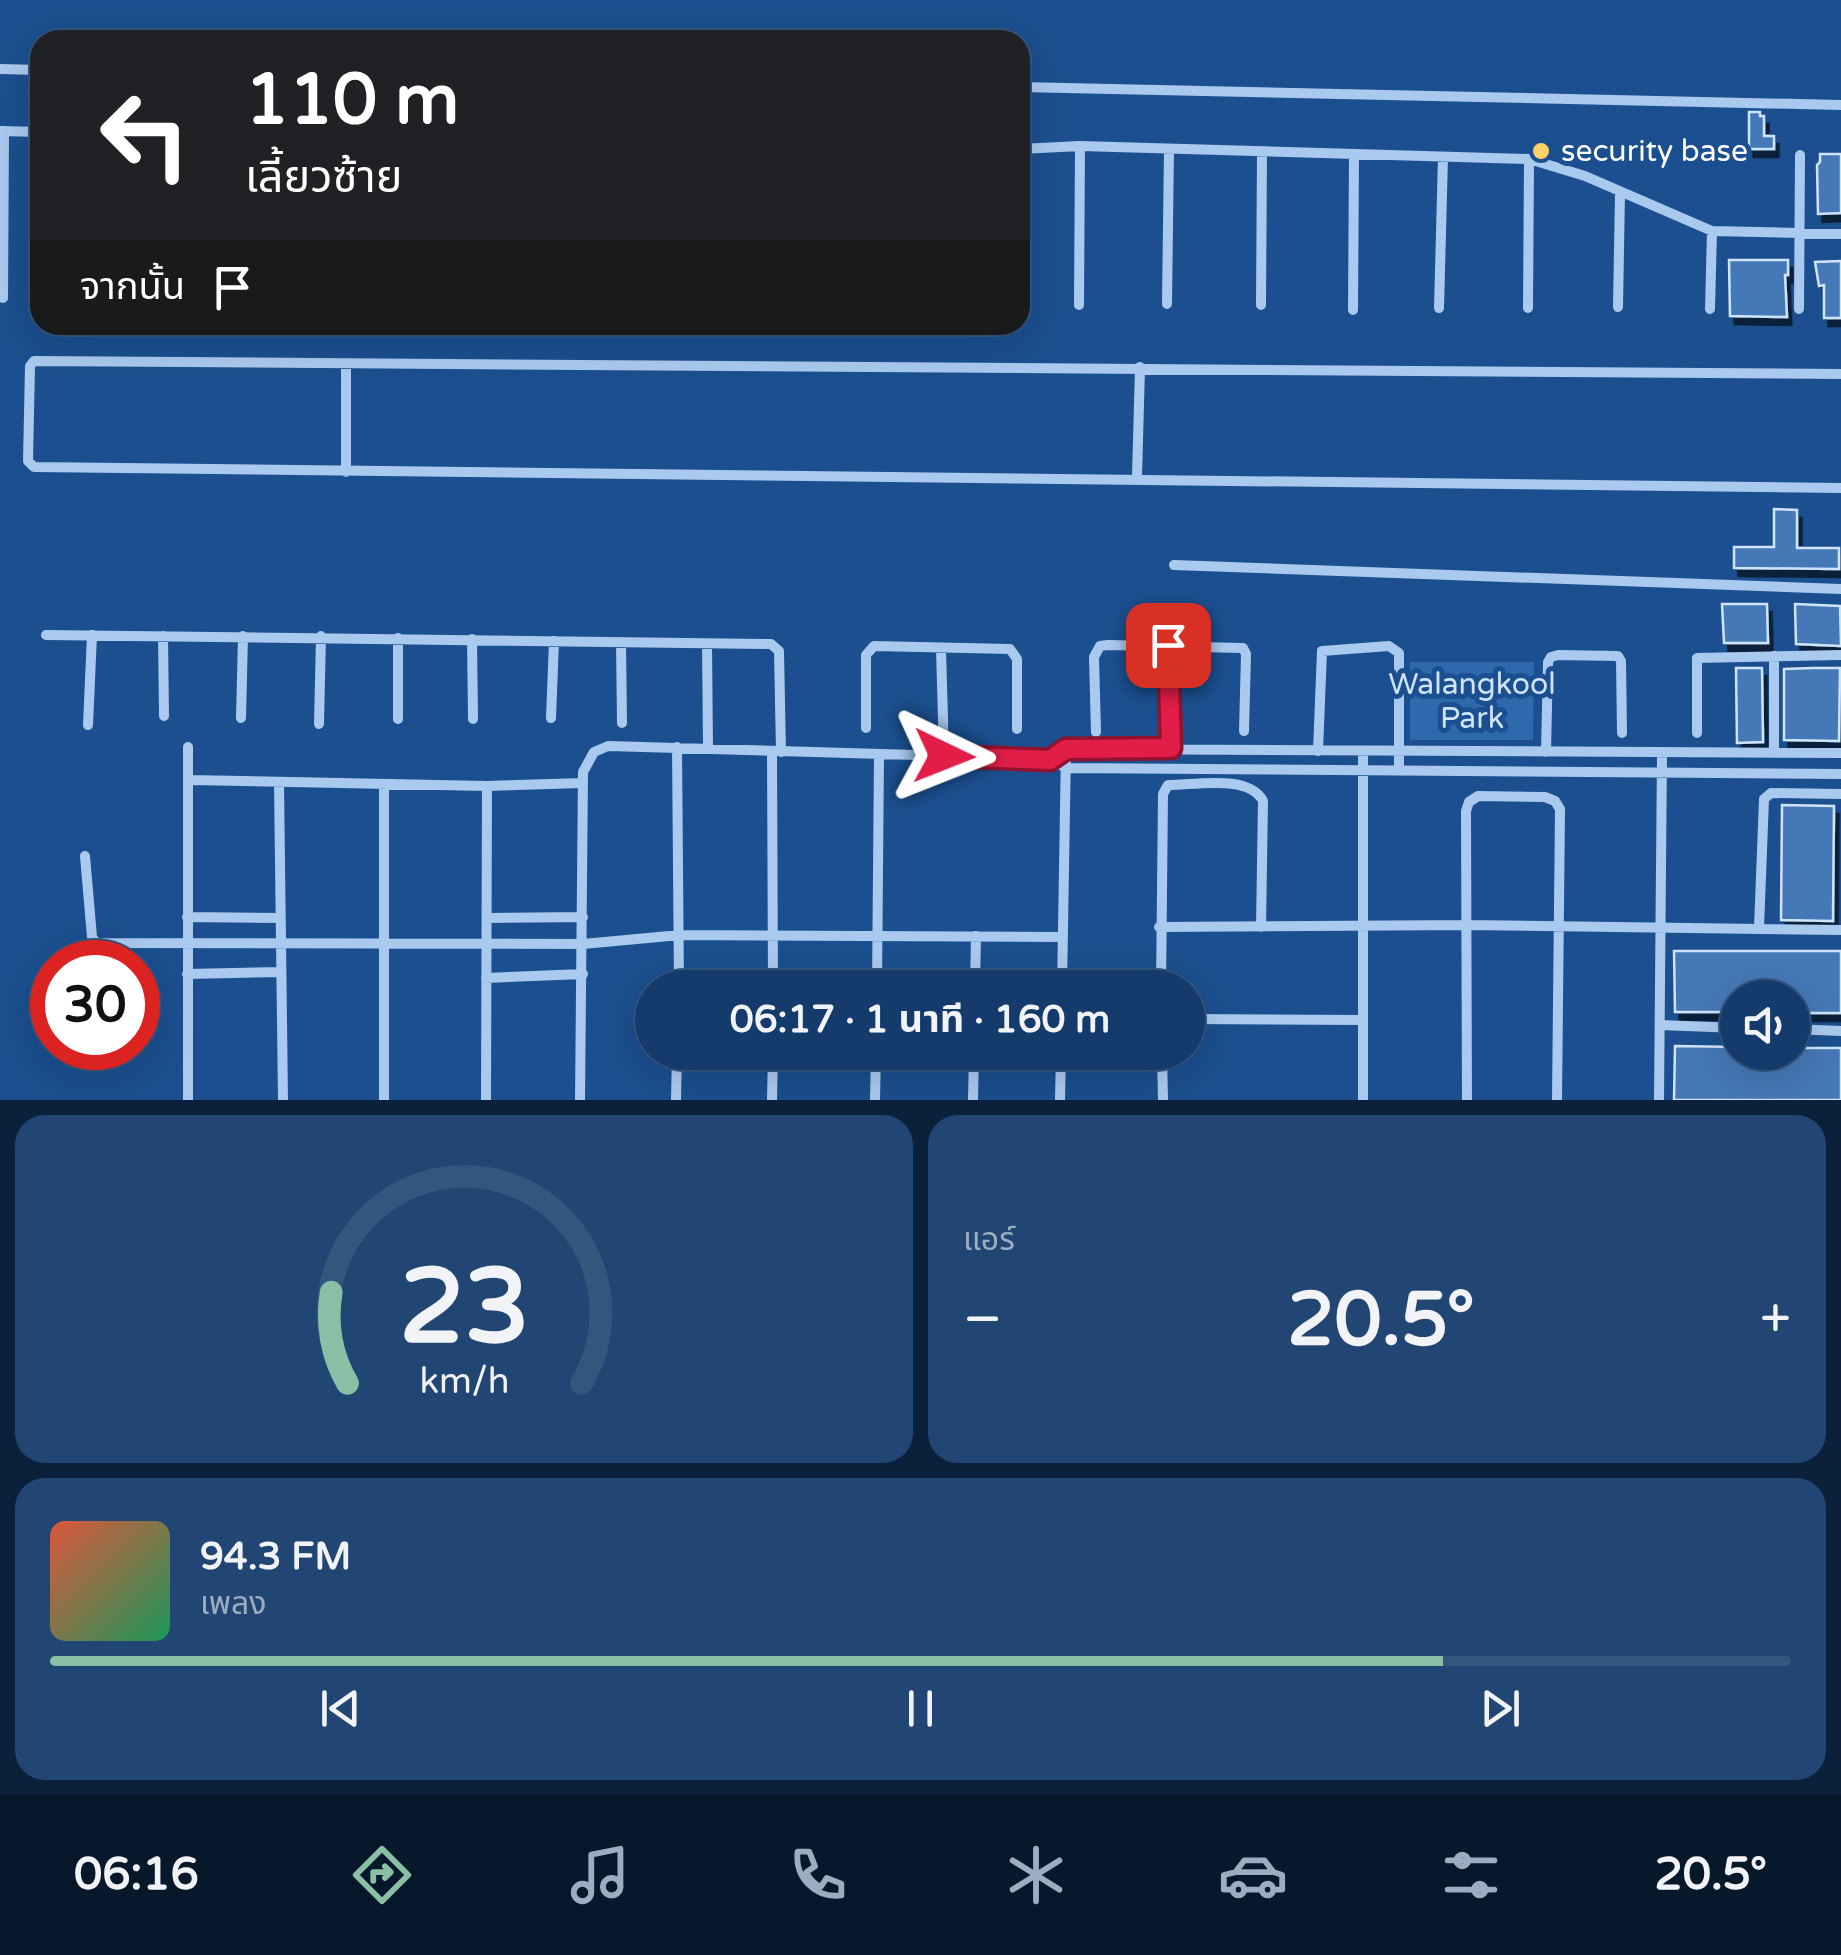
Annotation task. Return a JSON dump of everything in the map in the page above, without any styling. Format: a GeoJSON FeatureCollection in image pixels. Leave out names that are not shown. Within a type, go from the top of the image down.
{"type":"FeatureCollection","features":[{"type":"Feature","properties":{"kind":"street"},"geometry":{"type":"LineString","coordinates":[[0,69],[30,70]]}},
{"type":"Feature","properties":{"kind":"street"},"geometry":{"type":"LineString","coordinates":[[1030,87],[1841,105]]}},
{"type":"Feature","properties":{"kind":"street"},"geometry":{"type":"LineString","coordinates":[[3,298],[2,131],[30,132]]}},
{"type":"Feature","properties":{"kind":"street"},"geometry":{"type":"LineString","coordinates":[[1030,148],[1080,146],[1529,159],[1585,176],[1712,231],[1841,234]]}},
{"type":"Feature","properties":{"kind":"street"},"geometry":{"type":"LineString","coordinates":[[1079,305],[1080,146]]}},
{"type":"Feature","properties":{"kind":"street"},"geometry":{"type":"LineString","coordinates":[[1167,304],[1169,149]]}},
{"type":"Feature","properties":{"kind":"street"},"geometry":{"type":"LineString","coordinates":[[1262,152],[1262,305]]}},
{"type":"Feature","properties":{"kind":"street"},"geometry":{"type":"LineString","coordinates":[[1353,310],[1354,154]]}},
{"type":"Feature","properties":{"kind":"street"},"geometry":{"type":"LineString","coordinates":[[1799,309],[1800,155]]}},
{"type":"Feature","properties":{"kind":"street"},"geometry":{"type":"LineString","coordinates":[[1439,308],[1443,157]]}},
{"type":"Feature","properties":{"kind":"street"},"geometry":{"type":"LineString","coordinates":[[1528,308],[1529,159]]}},
{"type":"Feature","properties":{"kind":"street"},"geometry":{"type":"LineString","coordinates":[[1618,307],[1620,193]]}},
{"type":"Feature","properties":{"kind":"street"},"geometry":{"type":"LineString","coordinates":[[1710,309],[1712,231]]}},
{"type":"Feature","properties":{"kind":"street"},"geometry":{"type":"LineString","coordinates":[[1841,374],[34,361],[30,366],[28,460],[34,467],[346,472],[1137,477],[1841,488]]}},
{"type":"Feature","properties":{"kind":"street"},"geometry":{"type":"LineString","coordinates":[[346,365],[346,472]]}},
{"type":"Feature","properties":{"kind":"street"},"geometry":{"type":"LineString","coordinates":[[1137,477],[1140,367]]}},
{"type":"Feature","properties":{"kind":"street"},"geometry":{"type":"LineString","coordinates":[[1174,565],[1841,589]]}},
{"type":"Feature","properties":{"kind":"street"},"geometry":{"type":"LineString","coordinates":[[46,635],[771,644],[779,651],[774,970]]}},
{"type":"Feature","properties":{"kind":"street"},"geometry":{"type":"LineString","coordinates":[[88,725],[92,636]]}},
{"type":"Feature","properties":{"kind":"street"},"geometry":{"type":"LineString","coordinates":[[164,636],[164,716]]}},
{"type":"Feature","properties":{"kind":"street"},"geometry":{"type":"LineString","coordinates":[[241,718],[244,636]]}},
{"type":"Feature","properties":{"kind":"street"},"geometry":{"type":"LineString","coordinates":[[319,724],[320,636]]}},
{"type":"Feature","properties":{"kind":"street"},"geometry":{"type":"LineString","coordinates":[[398,638],[398,719]]}},
{"type":"Feature","properties":{"kind":"street"},"geometry":{"type":"LineString","coordinates":[[472,639],[473,719]]}},
{"type":"Feature","properties":{"kind":"street"},"geometry":{"type":"LineString","coordinates":[[551,718],[554,640]]}},
{"type":"Feature","properties":{"kind":"street"},"geometry":{"type":"LineString","coordinates":[[621,642],[622,723]]}},
{"type":"Feature","properties":{"kind":"street"},"geometry":{"type":"LineString","coordinates":[[707,644],[708,748]]}},
{"type":"Feature","properties":{"kind":"street"},"geometry":{"type":"LineString","coordinates":[[1096,732],[1096,650],[1108,645],[1243,648],[1244,731]]}},
{"type":"Feature","properties":{"kind":"street"},"geometry":{"type":"LineString","coordinates":[[1168,645],[1171,748]]}},
{"type":"Feature","properties":{"kind":"street"},"geometry":{"type":"LineString","coordinates":[[866,728],[868,649],[874,646],[1016,653],[1017,729]]}},
{"type":"Feature","properties":{"kind":"street"},"geometry":{"type":"LineString","coordinates":[[1318,751],[1322,650],[1389,646],[1398,653],[1399,770]]}},
{"type":"Feature","properties":{"kind":"street"},"geometry":{"type":"LineString","coordinates":[[942,648],[944,756]]}},
{"type":"Feature","properties":{"kind":"street"},"geometry":{"type":"LineString","coordinates":[[1546,752],[1548,662],[1558,655],[1618,656],[1622,733]]}},
{"type":"Feature","properties":{"kind":"street"},"geometry":{"type":"LineString","coordinates":[[1774,656],[1774,751]]}},
{"type":"Feature","properties":{"kind":"street"},"geometry":{"type":"LineString","coordinates":[[1697,734],[1698,658],[1841,656]]}},
{"type":"Feature","properties":{"kind":"street"},"geometry":{"type":"LineString","coordinates":[[580,1100],[584,944],[582,772],[594,752],[608,746],[1050,760],[1066,768],[1841,774]]}},
{"type":"Feature","properties":{"kind":"street"},"geometry":{"type":"LineString","coordinates":[[188,747],[188,1100]]}},
{"type":"Feature","properties":{"kind":"street"},"geometry":{"type":"LineString","coordinates":[[677,747],[679,970]]}},
{"type":"Feature","properties":{"kind":"street"},"geometry":{"type":"LineString","coordinates":[[1063,970],[1066,749]]}},
{"type":"Feature","properties":{"kind":"street"},"geometry":{"type":"LineString","coordinates":[[1050,760],[1066,749],[1841,752]]}},
{"type":"Feature","properties":{"kind":"street"},"geometry":{"type":"LineString","coordinates":[[1364,751],[1364,1100]]}},
{"type":"Feature","properties":{"kind":"street"},"geometry":{"type":"LineString","coordinates":[[1659,1100],[1662,752]]}},
{"type":"Feature","properties":{"kind":"street"},"geometry":{"type":"LineString","coordinates":[[878,970],[879,755]]}},
{"type":"Feature","properties":{"kind":"street"},"geometry":{"type":"LineString","coordinates":[[188,780],[487,786],[583,783]]}},
{"type":"Feature","properties":{"kind":"street"},"geometry":{"type":"LineString","coordinates":[[279,782],[283,1100]]}},
{"type":"Feature","properties":{"kind":"street"},"geometry":{"type":"LineString","coordinates":[[384,784],[384,1100]]}},
{"type":"Feature","properties":{"kind":"street"},"geometry":{"type":"LineString","coordinates":[[1161,970],[1168,785],[1232,784],[1258,790],[1263,801],[1261,928]]}},
{"type":"Feature","properties":{"kind":"street"},"geometry":{"type":"LineString","coordinates":[[486,1100],[487,786]]}},
{"type":"Feature","properties":{"kind":"street"},"geometry":{"type":"LineString","coordinates":[[1759,928],[1764,799],[1771,793],[1841,794]]}},
{"type":"Feature","properties":{"kind":"street"},"geometry":{"type":"LineString","coordinates":[[1467,1100],[1466,811],[1469,802],[1478,796],[1545,797],[1560,809],[1557,1100]]}},
{"type":"Feature","properties":{"kind":"street"},"geometry":{"type":"LineString","coordinates":[[86,856],[94,941],[584,944],[680,935],[1064,936]]}},
{"type":"Feature","properties":{"kind":"street"},"geometry":{"type":"LineString","coordinates":[[187,917],[280,918]]}},
{"type":"Feature","properties":{"kind":"street"},"geometry":{"type":"LineString","coordinates":[[486,918],[583,918]]}},
{"type":"Feature","properties":{"kind":"street"},"geometry":{"type":"LineString","coordinates":[[1160,927],[1841,930]]}},
{"type":"Feature","properties":{"kind":"street"},"geometry":{"type":"LineString","coordinates":[[975,970],[976,936]]}},
{"type":"Feature","properties":{"kind":"street"},"geometry":{"type":"LineString","coordinates":[[187,974],[280,972]]}},
{"type":"Feature","properties":{"kind":"street"},"geometry":{"type":"LineString","coordinates":[[486,978],[583,974]]}},
{"type":"Feature","properties":{"kind":"street"},"geometry":{"type":"LineString","coordinates":[[1205,1019],[1363,1020]]}},
{"type":"Feature","properties":{"kind":"street"},"geometry":{"type":"LineString","coordinates":[[1660,1025],[1720,1027]]}},
{"type":"Feature","properties":{"kind":"street"},"geometry":{"type":"LineString","coordinates":[[1810,1030],[1841,1031]]}},
{"type":"Feature","properties":{"kind":"street"},"geometry":{"type":"LineString","coordinates":[[676,1100],[677,1070]]}},
{"type":"Feature","properties":{"kind":"street"},"geometry":{"type":"LineString","coordinates":[[772,1100],[773,1070]]}},
{"type":"Feature","properties":{"kind":"street"},"geometry":{"type":"LineString","coordinates":[[875,1100],[876,1070]]}},
{"type":"Feature","properties":{"kind":"street"},"geometry":{"type":"LineString","coordinates":[[973,1100],[974,1070]]}},
{"type":"Feature","properties":{"kind":"street"},"geometry":{"type":"LineString","coordinates":[[1060,1100],[1061,1070]]}},
{"type":"Feature","properties":{"kind":"street"},"geometry":{"type":"LineString","coordinates":[[1162,1070],[1163,1100]]}},
{"type":"Feature","properties":{"kind":"green space","name":"Walangkool Park"},"geometry":{"type":"Polygon","coordinates":[[[1410,662],[1534,662],[1533,740],[1410,740],[1410,662]]]}},
{"type":"Feature","properties":{"kind":"building"},"geometry":{"type":"Polygon","coordinates":[[[1749,112],[1764,116],[1764,136],[1774,136],[1774,149],[1749,149],[1749,112]]]}},
{"type":"Feature","properties":{"kind":"building"},"geometry":{"type":"Polygon","coordinates":[[[1820,154],[1841,154],[1841,213],[1818,214],[1820,154]]]}},
{"type":"Feature","properties":{"kind":"building"},"geometry":{"type":"Polygon","coordinates":[[[1729,260],[1788,260],[1787,317],[1730,316],[1729,260]]]}},
{"type":"Feature","properties":{"kind":"building"},"geometry":{"type":"Polygon","coordinates":[[[1841,261],[1841,318],[1824,318],[1824,285],[1819,286],[1815,262],[1841,261]]]}},
{"type":"Feature","properties":{"kind":"building"},"geometry":{"type":"Polygon","coordinates":[[[1774,509],[1797,510],[1797,548],[1839,548],[1839,569],[1734,568],[1734,547],[1774,547],[1774,509]]]}},
{"type":"Feature","properties":{"kind":"building"},"geometry":{"type":"Polygon","coordinates":[[[1722,604],[1767,604],[1768,643],[1724,643],[1722,604]]]}},
{"type":"Feature","properties":{"kind":"building"},"geometry":{"type":"Polygon","coordinates":[[[1795,604],[1840,606],[1841,646],[1796,644],[1795,604]]]}},
{"type":"Feature","properties":{"kind":"building"},"geometry":{"type":"Polygon","coordinates":[[[1736,668],[1762,668],[1763,742],[1737,743],[1736,668]]]}},
{"type":"Feature","properties":{"kind":"building"},"geometry":{"type":"Polygon","coordinates":[[[1840,668],[1839,741],[1784,740],[1784,669],[1840,668]]]}},
{"type":"Feature","properties":{"kind":"building"},"geometry":{"type":"Polygon","coordinates":[[[1782,805],[1834,806],[1833,921],[1781,920],[1782,805]]]}},
{"type":"Feature","properties":{"kind":"building"},"geometry":{"type":"Polygon","coordinates":[[[1674,951],[1841,951],[1841,1013],[1810,1013],[1810,980],[1720,980],[1720,1012],[1675,1012],[1674,951]]]}},
{"type":"Feature","properties":{"kind":"building"},"geometry":{"type":"Polygon","coordinates":[[[1675,1046],[1720,1047],[1720,1070],[1810,1070],[1810,1048],[1841,1048],[1841,1100],[1674,1100],[1675,1046]]]}},
{"type":"Feature","properties":{"kind":"place","name":"security base"},"geometry":{"type":"Point","coordinates":[1541,151]}},
{"type":"Feature","properties":{"kind":"route"},"geometry":{"type":"LineString","coordinates":[[944,756],[1050,760],[1066,749],[1171,748],[1168,645]]}}]}
